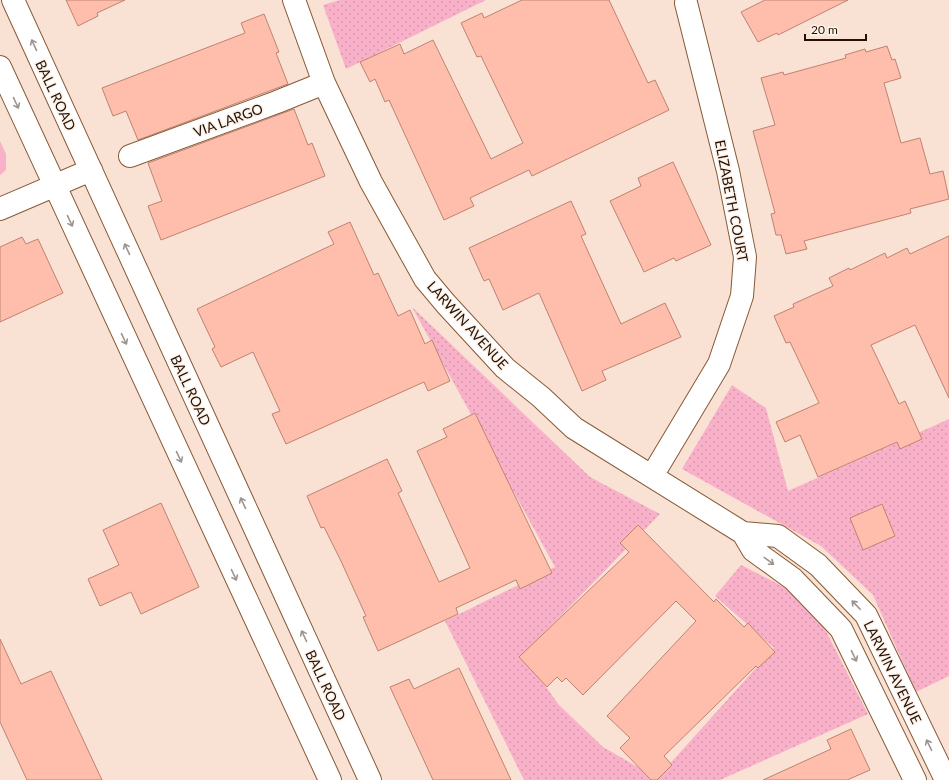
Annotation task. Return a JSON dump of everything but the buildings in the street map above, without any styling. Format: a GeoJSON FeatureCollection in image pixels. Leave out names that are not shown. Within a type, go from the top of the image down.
{"type":"FeatureCollection","features":[{"type":"Feature","properties":{"kind":"street","name":"BALL ROAD"},"geometry":{"type":"LineString","coordinates":[[13,0],[370,780]]}},
{"type":"Feature","properties":{"kind":"street","name":"LARWIN AVENUE"},"geometry":{"type":"LineString","coordinates":[[294,0],[324,83],[371,182],[425,279],[505,368],[541,397],[574,428],[743,533],[778,536],[818,565],[866,615],[946,780]]}},
{"type":"Feature","properties":{"kind":"street","name":"ELIZABETH COURT"},"geometry":{"type":"LineString","coordinates":[[652,476],[719,364],[742,296],[743,288],[745,257],[728,171],[686,3]]}},
{"type":"Feature","properties":{"kind":"street"},"geometry":{"type":"LineString","coordinates":[[0,67],[330,780]]}},
{"type":"Feature","properties":{"kind":"street","name":"VIA LARGO"},"geometry":{"type":"LineString","coordinates":[[130,156],[277,102],[324,83]]}},
{"type":"Feature","properties":{"kind":"street"},"geometry":{"type":"LineString","coordinates":[[0,209],[91,170]]}},
{"type":"Feature","properties":{"kind":"street","name":"LARWIN AVENUE"},"geometry":{"type":"LineString","coordinates":[[743,533],[753,550],[793,579],[841,629],[915,780]]}},
{"type":"Feature","properties":{"kind":"shaded area"},"geometry":{"type":"Polygon","coordinates":[[[340,0],[486,0],[346,69],[323,5],[340,0]]]}},
{"type":"Feature","properties":{"kind":"shaded area"},"geometry":{"type":"Polygon","coordinates":[[[0,141],[6,154],[6,170],[0,175],[0,141]]]}},
{"type":"Feature","properties":{"kind":"shaded area"},"geometry":{"type":"Polygon","coordinates":[[[412,307],[590,477],[660,514],[523,655],[559,705],[603,747],[657,778],[774,648],[715,596],[741,565],[788,589],[825,629],[868,714],[720,780],[524,780],[445,621],[555,567],[412,307]]]}},
{"type":"Feature","properties":{"kind":"shaded area"},"geometry":{"type":"Polygon","coordinates":[[[732,385],[766,408],[788,491],[949,419],[949,676],[916,692],[873,595],[821,546],[682,469],[732,385]]]}}]}
